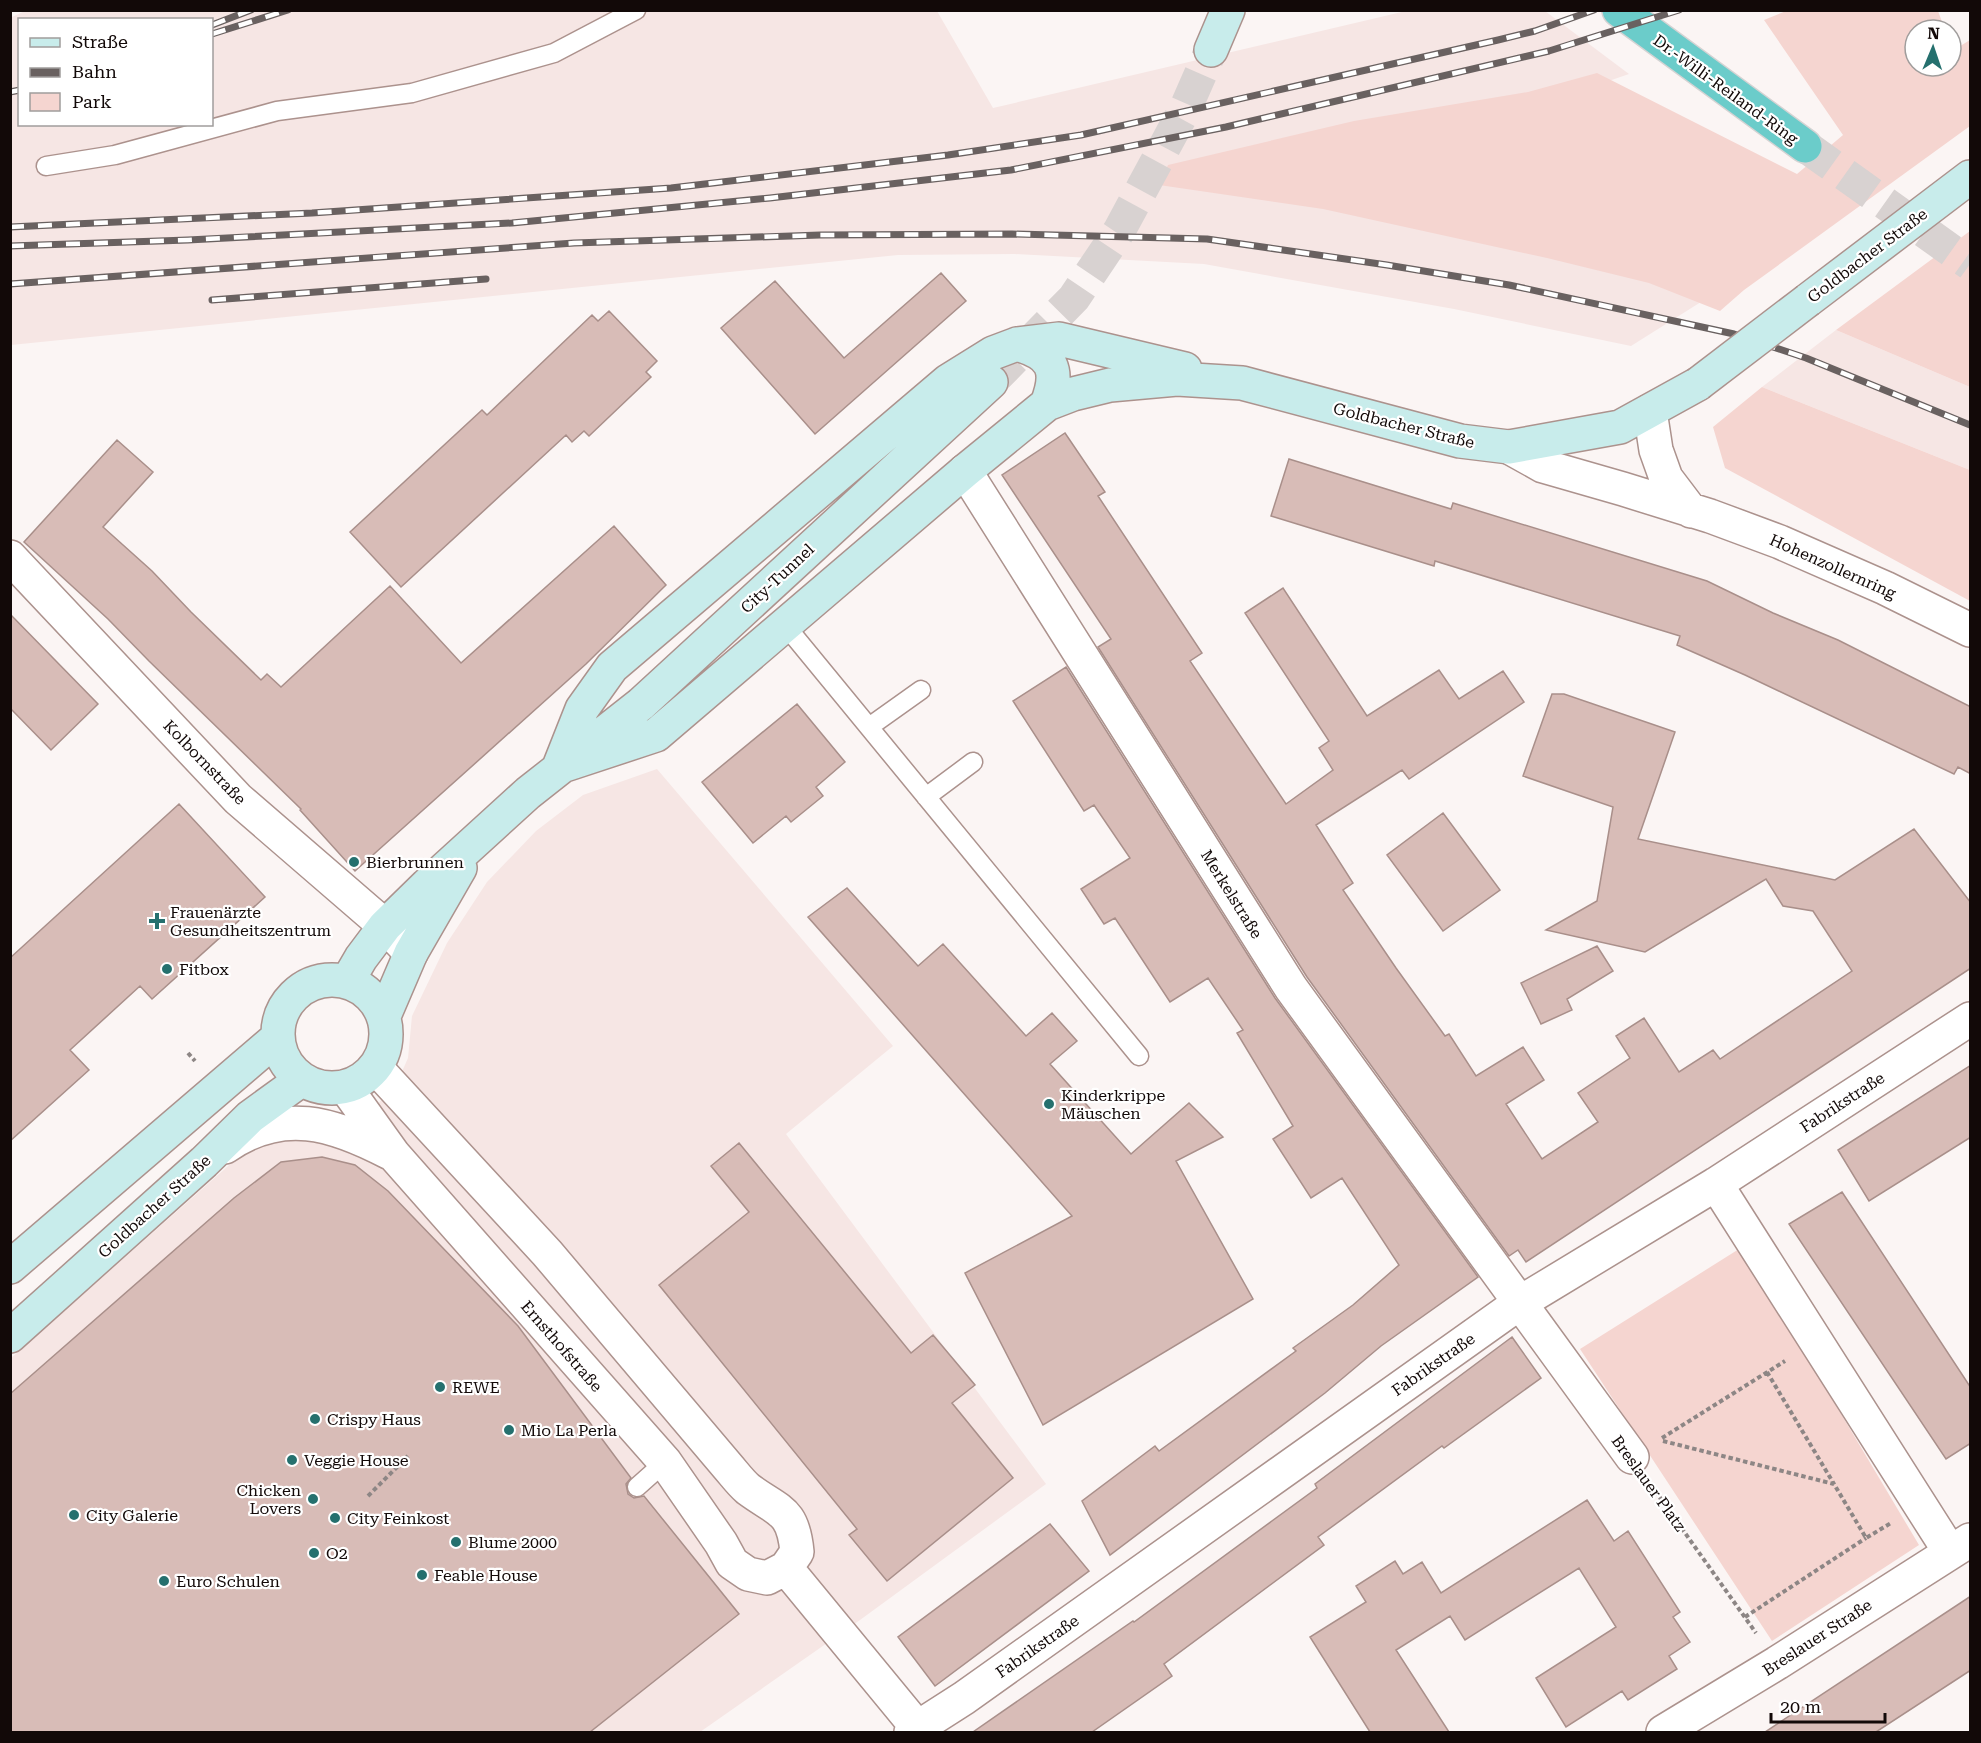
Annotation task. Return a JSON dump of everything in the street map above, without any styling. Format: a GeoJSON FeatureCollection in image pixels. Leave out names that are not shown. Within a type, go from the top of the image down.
{"type":"FeatureCollection","features":[{"type":"Feature","properties":{"kind":"highway","name":"Dr.-Willi-Reiland-Ring"},"geometry":{"type":"LineString","coordinates":[[1619,10],[1805,146]]}},
{"type":"Feature","properties":{"kind":"main road"},"geometry":{"type":"LineString","coordinates":[[1211,50],[1228,10]]}},
{"type":"Feature","properties":{"kind":"main road","name":"Goldbacher Straße"},"geometry":{"type":"LineString","coordinates":[[559,767],[656,735],[965,471],[1047,404],[1073,394],[1110,385],[1177,379],[1242,383],[1460,441],[1509,447],[1620,427],[1698,384],[1971,177]]}},
{"type":"Feature","properties":{"kind":"main road"},"geometry":{"type":"LineString","coordinates":[[347,982],[385,926],[475,841],[559,767],[582,709],[612,667],[948,381],[993,353],[1017,344],[1059,339],[1242,383]]}},
{"type":"Feature","properties":{"kind":"main road"},"geometry":{"type":"LineString","coordinates":[[1017,344],[1036,350],[1046,359],[1053,371],[1054,385],[1047,404]]}},
{"type":"Feature","properties":{"kind":"main road","name":"City-Tunnel"},"geometry":{"type":"LineString","coordinates":[[559,767],[640,704],[991,382]]}},
{"type":"Feature","properties":{"kind":"main road"},"geometry":{"type":"LineString","coordinates":[[384,1016],[411,953],[475,841]]}},
{"type":"Feature","properties":{"kind":"main road"},"geometry":{"type":"LineString","coordinates":[[330,980],[347,982],[370,994],[384,1016],[387,1029],[386,1043],[376,1068],[362,1080],[346,1088],[323,1088],[301,1080],[289,1069],[280,1054],[277,1038],[278,1020],[285,1005],[297,992],[312,983],[330,980]]}},
{"type":"Feature","properties":{"kind":"main road"},"geometry":{"type":"LineString","coordinates":[[10,1267],[277,1038]]}},
{"type":"Feature","properties":{"kind":"main road","name":"Goldbacher Straße"},"geometry":{"type":"LineString","coordinates":[[10,1336],[204,1162],[250,1117],[301,1080]]}},
{"type":"Feature","properties":{"kind":"street"},"geometry":{"type":"LineString","coordinates":[[1650,411],[1656,450],[1666,478],[1691,511]]}},
{"type":"Feature","properties":{"kind":"street","name":"Hohenzollernring"},"geometry":{"type":"LineString","coordinates":[[1509,447],[1543,466],[1691,511],[1780,542],[1885,588],[1971,630]]}},
{"type":"Feature","properties":{"kind":"street","name":"Merkelstraße"},"geometry":{"type":"LineString","coordinates":[[965,471],[1292,988],[1518,1304]]}},
{"type":"Feature","properties":{"kind":"street","name":"Kolbornstraße"},"geometry":{"type":"LineString","coordinates":[[10,557],[238,799],[385,926],[411,953]]}},
{"type":"Feature","properties":{"kind":"street","name":"Fabrikstraße"},"geometry":{"type":"LineString","coordinates":[[916,1731],[1518,1304],[1716,1184],[1971,1019]]}},
{"type":"Feature","properties":{"kind":"street"},"geometry":{"type":"LineString","coordinates":[[376,1068],[547,1253],[729,1468],[747,1487],[784,1513],[795,1532],[797,1552],[786,1568],[916,1731]]}},
{"type":"Feature","properties":{"kind":"street","name":"Ernsthofstraße"},"geometry":{"type":"LineString","coordinates":[[346,1088],[394,1155],[665,1462],[721,1543],[732,1563],[748,1574],[767,1578],[786,1568]]}},
{"type":"Feature","properties":{"kind":"street"},"geometry":{"type":"LineString","coordinates":[[204,1162],[240,1137],[261,1128],[288,1123],[322,1125],[356,1135],[394,1155]]}},
{"type":"Feature","properties":{"kind":"street"},"geometry":{"type":"LineString","coordinates":[[1716,1184],[1919,1504],[1960,1546]]}},
{"type":"Feature","properties":{"kind":"street","name":"Breslauer Platz"},"geometry":{"type":"LineString","coordinates":[[1518,1304],[1632,1458]]}},
{"type":"Feature","properties":{"kind":"street","name":"Breslauer Straße"},"geometry":{"type":"LineString","coordinates":[[1663,1732],[1777,1663],[1960,1546]]}},
{"type":"Feature","properties":{"kind":"lane"},"geometry":{"type":"LineString","coordinates":[[46,166],[115,155],[277,111],[412,93],[554,53],[636,10]]}},
{"type":"Feature","properties":{"kind":"lane"},"geometry":{"type":"LineString","coordinates":[[785,625],[1139,1056]]}},
{"type":"Feature","properties":{"kind":"lane"},"geometry":{"type":"LineString","coordinates":[[869,727],[921,690]]}},
{"type":"Feature","properties":{"kind":"lane"},"geometry":{"type":"LineString","coordinates":[[926,797],[973,762]]}},
{"type":"Feature","properties":{"kind":"lane"},"geometry":{"type":"LineString","coordinates":[[637,1487],[665,1462]]}},
{"type":"Feature","properties":{"kind":"path"},"geometry":{"type":"LineString","coordinates":[[1816,1342],[1659,1440],[1834,1484]]}},
{"type":"Feature","properties":{"kind":"path"},"geometry":{"type":"LineString","coordinates":[[1767,1372],[1866,1538]]}},
{"type":"Feature","properties":{"kind":"path"},"geometry":{"type":"LineString","coordinates":[[368,1496],[408,1456]]}},
{"type":"Feature","properties":{"kind":"path","name":"Breslauer Platz"},"geometry":{"type":"LineString","coordinates":[[1632,1458],[1777,1663]]}},
{"type":"Feature","properties":{"kind":"path"},"geometry":{"type":"LineString","coordinates":[[1745,1617],[1919,1504]]}},
{"type":"Feature","properties":{"kind":"shaded area"},"geometry":{"type":"Polygon","coordinates":[[[27,10],[937,11],[993,108],[1406,11],[1545,11],[1629,74],[1473,128],[1131,175],[1346,203],[1720,290],[1631,346],[1454,309],[1204,264],[1014,254],[898,255],[11,345],[10,18],[27,10]]]}},
{"type":"Feature","properties":{"kind":"shaded area"},"geometry":{"type":"Polygon","coordinates":[[[1836,330],[1970,387],[1970,470],[1762,387],[1836,330]]]}},
{"type":"Feature","properties":{"kind":"shaded area"},"geometry":{"type":"Polygon","coordinates":[[[657,769],[893,1046],[786,1134],[1046,1484],[860,1620],[700,1732],[11,1732],[10,1359],[236,1159],[281,1115],[336,1116],[374,1108],[397,1083],[408,1058],[412,1016],[447,943],[487,882],[536,831],[583,795],[657,769]]]}},
{"type":"Feature","properties":{"kind":"green space"},"geometry":{"type":"Polygon","coordinates":[[[1786,11],[1938,11],[1941,18],[1903,18],[1903,78],[1963,78],[1963,44],[1970,40],[1970,126],[1744,290],[1720,311],[1649,283],[1547,258],[1323,209],[1159,185],[1168,165],[1354,121],[1528,92],[1597,73],[1797,174],[1843,135],[1764,20],[1786,11]]]}},
{"type":"Feature","properties":{"kind":"green space"},"geometry":{"type":"Polygon","coordinates":[[[1970,231],[1970,387],[1836,330],[1970,231]]]}},
{"type":"Feature","properties":{"kind":"green space"},"geometry":{"type":"Polygon","coordinates":[[[1762,387],[1970,470],[1970,601],[1725,468],[1713,427],[1762,387]]]}},
{"type":"Feature","properties":{"kind":"green space"},"geometry":{"type":"Polygon","coordinates":[[[1739,1249],[1787,1323],[1919,1545],[1772,1641],[1580,1349],[1739,1249]]]}},
{"type":"Feature","properties":{"kind":"building"},"geometry":{"type":"Polygon","coordinates":[[[941,273],[966,301],[815,434],[721,328],[775,281],[844,358],[941,273]]]}},
{"type":"Feature","properties":{"kind":"building"},"geometry":{"type":"Polygon","coordinates":[[[609,311],[657,361],[646,372],[651,377],[589,436],[584,431],[572,442],[566,435],[401,587],[350,532],[482,410],[487,415],[592,315],[598,321],[609,311]]]}},
{"type":"Feature","properties":{"kind":"building"},"geometry":{"type":"Polygon","coordinates":[[[1065,433],[1105,492],[1098,496],[1202,653],[1190,661],[1286,804],[1333,770],[1319,748],[1329,741],[1245,613],[1283,588],[1367,716],[1439,670],[1459,699],[1503,671],[1524,702],[1409,779],[1402,770],[1316,825],[1353,883],[1343,890],[1445,1036],[1449,1034],[1476,1076],[1523,1047],[1544,1080],[1506,1104],[1542,1159],[1598,1122],[1578,1093],[1630,1058],[1616,1036],[1644,1018],[1679,1072],[1713,1050],[1720,1059],[1852,971],[1813,911],[1783,906],[1766,879],[1645,952],[1546,930],[1597,901],[1613,807],[1523,776],[1552,694],[1564,694],[1675,732],[1638,839],[1835,880],[1914,829],[1971,903],[1971,968],[1526,1262],[1518,1250],[1509,1256],[1307,977],[1098,647],[1111,639],[1002,475],[1065,433]]]}},
{"type":"Feature","properties":{"kind":"building"},"geometry":{"type":"Polygon","coordinates":[[[117,440],[153,472],[103,527],[152,571],[261,680],[267,674],[281,687],[390,586],[461,663],[614,526],[666,585],[586,664],[355,871],[301,809],[108,619],[24,542],[117,440]]]}},
{"type":"Feature","properties":{"kind":"building"},"geometry":{"type":"Polygon","coordinates":[[[1289,459],[1451,509],[1453,503],[1707,581],[1773,613],[1838,640],[1971,707],[1971,774],[1958,767],[1954,774],[1677,645],[1680,636],[1435,561],[1434,566],[1271,516],[1289,459]]]}},
{"type":"Feature","properties":{"kind":"building"},"geometry":{"type":"Polygon","coordinates":[[[10,614],[98,704],[51,750],[10,708],[10,614]]]}},
{"type":"Feature","properties":{"kind":"building"},"geometry":{"type":"Polygon","coordinates":[[[1066,667],[1275,998],[1478,1277],[1381,1346],[1325,1393],[1110,1555],[1082,1501],[1155,1446],[1159,1451],[1296,1351],[1293,1348],[1353,1305],[1399,1265],[1342,1178],[1311,1198],[1273,1139],[1293,1126],[1237,1033],[1243,1030],[1208,978],[1170,1002],[1115,918],[1104,924],[1081,889],[1130,858],[1094,805],[1084,811],[1013,701],[1066,667]]]}},
{"type":"Feature","properties":{"kind":"building"},"geometry":{"type":"Polygon","coordinates":[[[797,704],[845,762],[816,787],[823,796],[791,822],[786,816],[753,843],[702,782],[797,704]]]}},
{"type":"Feature","properties":{"kind":"building"},"geometry":{"type":"Polygon","coordinates":[[[179,804],[265,897],[152,999],[140,986],[70,1050],[89,1070],[10,1141],[10,958],[179,804]]]}},
{"type":"Feature","properties":{"kind":"building"},"geometry":{"type":"Polygon","coordinates":[[[1443,813],[1500,890],[1443,931],[1387,855],[1443,813]]]}},
{"type":"Feature","properties":{"kind":"building"},"geometry":{"type":"Polygon","coordinates":[[[847,888],[918,966],[943,944],[1026,1036],[1052,1013],[1077,1041],[1050,1064],[1131,1154],[1189,1103],[1223,1137],[1176,1161],[1253,1299],[1043,1425],[965,1273],[1072,1216],[808,917],[847,888]]]}},
{"type":"Feature","properties":{"kind":"building"},"geometry":{"type":"Polygon","coordinates":[[[1597,946],[1613,971],[1567,999],[1572,1010],[1541,1024],[1521,983],[1597,946]]]}},
{"type":"Feature","properties":{"kind":"building"},"geometry":{"type":"Polygon","coordinates":[[[1971,1065],[1971,1137],[1869,1201],[1838,1150],[1971,1065]]]}},
{"type":"Feature","properties":{"kind":"building"},"geometry":{"type":"Polygon","coordinates":[[[739,1143],[911,1353],[933,1335],[975,1385],[952,1403],[1013,1478],[887,1581],[849,1535],[857,1529],[659,1285],[749,1212],[711,1166],[739,1143]]]}},
{"type":"Feature","properties":{"kind":"building","name":"City Galerie"},"geometry":{"type":"Polygon","coordinates":[[[322,1157],[355,1165],[388,1191],[518,1326],[631,1478],[626,1484],[628,1494],[634,1498],[644,1496],[739,1614],[590,1732],[10,1732],[10,1394],[234,1198],[281,1162],[322,1157]]]}},
{"type":"Feature","properties":{"kind":"building"},"geometry":{"type":"Polygon","coordinates":[[[1842,1192],[1971,1388],[1971,1443],[1946,1459],[1789,1224],[1842,1192]]]}},
{"type":"Feature","properties":{"kind":"building"},"geometry":{"type":"Polygon","coordinates":[[[1512,1337],[1541,1378],[1444,1448],[1442,1446],[1318,1537],[1324,1545],[1164,1664],[1172,1676],[1092,1732],[973,1732],[1134,1622],[1317,1488],[1315,1484],[1512,1337]]]}},
{"type":"Feature","properties":{"kind":"building"},"geometry":{"type":"Polygon","coordinates":[[[1587,1500],[1614,1541],[1628,1531],[1680,1612],[1673,1617],[1690,1642],[1669,1656],[1677,1669],[1628,1700],[1622,1691],[1566,1727],[1536,1678],[1616,1627],[1579,1568],[1465,1640],[1450,1616],[1396,1650],[1449,1732],[1370,1732],[1310,1637],[1366,1602],[1356,1586],[1395,1561],[1403,1574],[1422,1562],[1441,1593],[1587,1500]]]}},
{"type":"Feature","properties":{"kind":"building"},"geometry":{"type":"Polygon","coordinates":[[[1050,1524],[1089,1571],[935,1686],[898,1637],[1050,1524]]]}},
{"type":"Feature","properties":{"kind":"building"},"geometry":{"type":"Polygon","coordinates":[[[1971,1596],[1971,1670],[1876,1732],[1765,1732],[1971,1596]]]}},
{"type":"Feature","properties":{"kind":"tunnel"},"geometry":{"type":"LineString","coordinates":[[991,382],[1074,298],[1119,231],[1186,107],[1211,50]]}},
{"type":"Feature","properties":{"kind":"tunnel"},"geometry":{"type":"LineString","coordinates":[[1805,146],[1970,264]]}},
{"type":"Feature","properties":{"kind":"railway"},"geometry":{"type":"LineString","coordinates":[[213,25],[251,10]]}},
{"type":"Feature","properties":{"kind":"railway"},"geometry":{"type":"LineString","coordinates":[[213,34],[288,10]]}},
{"type":"Feature","properties":{"kind":"railway"},"geometry":{"type":"LineString","coordinates":[[10,227],[312,213],[671,188],[948,155],[1081,135],[1535,31],[1594,10]]}},
{"type":"Feature","properties":{"kind":"railway"},"geometry":{"type":"LineString","coordinates":[[10,246],[188,240],[512,223],[770,198],[1011,170],[1226,127],[1549,51],[1679,10]]}},
{"type":"Feature","properties":{"kind":"railway"},"geometry":{"type":"LineString","coordinates":[[10,92],[18,90]]}},
{"type":"Feature","properties":{"kind":"railway"},"geometry":{"type":"LineString","coordinates":[[10,284],[574,243],[820,235],[1012,234],[1207,239],[1509,285],[1734,334],[1806,358],[1970,425]]}},
{"type":"Feature","properties":{"kind":"railway"},"geometry":{"type":"LineString","coordinates":[[212,300],[486,279]]}},
{"type":"Feature","properties":{"kind":"place","name":"Bierbrunnen"},"geometry":{"type":"Point","coordinates":[354,862]}},
{"type":"Feature","properties":{"kind":"place","name":"Frauenärzte Gesundheitszentrum"},"geometry":{"type":"Point","coordinates":[157,921]}},
{"type":"Feature","properties":{"kind":"place","name":"Fitbox"},"geometry":{"type":"Point","coordinates":[167,969]}},
{"type":"Feature","properties":{"kind":"place","name":"Kinderkrippe Mäuschen"},"geometry":{"type":"Point","coordinates":[1049,1104]}},
{"type":"Feature","properties":{"kind":"place","name":"REWE"},"geometry":{"type":"Point","coordinates":[440,1387]}},
{"type":"Feature","properties":{"kind":"place","name":"Crispy Haus"},"geometry":{"type":"Point","coordinates":[315,1419]}},
{"type":"Feature","properties":{"kind":"place","name":"Mio La Perla"},"geometry":{"type":"Point","coordinates":[509,1430]}},
{"type":"Feature","properties":{"kind":"place","name":"Veggie House"},"geometry":{"type":"Point","coordinates":[292,1460]}},
{"type":"Feature","properties":{"kind":"place","name":"Chicken Lovers"},"geometry":{"type":"Point","coordinates":[313,1499]}},
{"type":"Feature","properties":{"kind":"place","name":"City Galerie"},"geometry":{"type":"Point","coordinates":[74,1515]}},
{"type":"Feature","properties":{"kind":"place","name":"City Feinkost"},"geometry":{"type":"Point","coordinates":[335,1518]}},
{"type":"Feature","properties":{"kind":"place","name":"Blume 2000"},"geometry":{"type":"Point","coordinates":[456,1542]}},
{"type":"Feature","properties":{"kind":"place","name":"O2"},"geometry":{"type":"Point","coordinates":[314,1553]}},
{"type":"Feature","properties":{"kind":"place","name":"Feable House"},"geometry":{"type":"Point","coordinates":[422,1575]}},
{"type":"Feature","properties":{"kind":"place","name":"Euro Schulen"},"geometry":{"type":"Point","coordinates":[164,1581]}}]}
